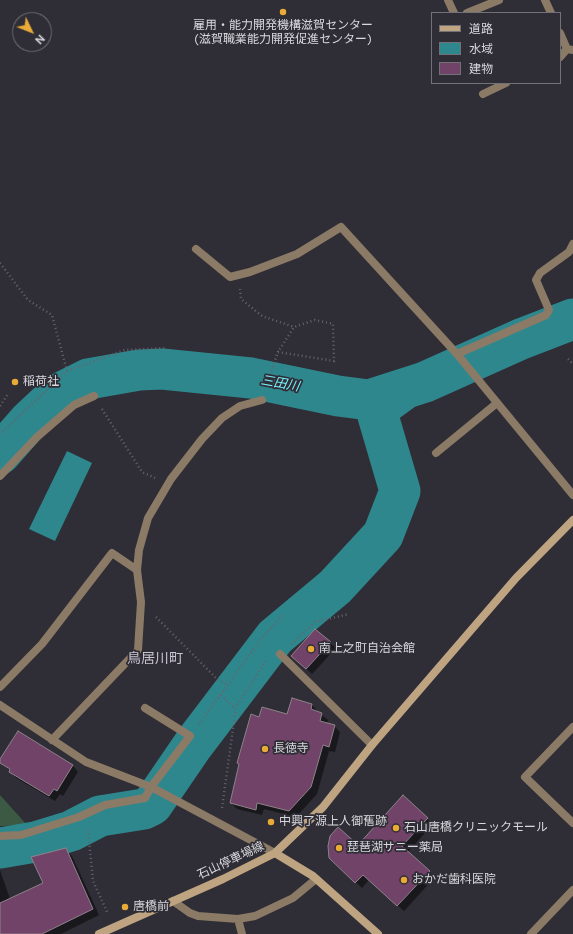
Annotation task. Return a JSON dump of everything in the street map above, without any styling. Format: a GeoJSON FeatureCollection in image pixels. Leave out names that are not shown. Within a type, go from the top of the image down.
{"type":"FeatureCollection","features":[{"type":"Feature","properties":{"kind":"street"},"geometry":{"type":"LineString","coordinates":[[448,0],[454,12]]}},
{"type":"Feature","properties":{"kind":"street"},"geometry":{"type":"LineString","coordinates":[[469,12],[499,0]]}},
{"type":"Feature","properties":{"kind":"street"},"geometry":{"type":"LineString","coordinates":[[546,0],[551,12]]}},
{"type":"Feature","properties":{"kind":"street"},"geometry":{"type":"LineString","coordinates":[[561,35],[570,49],[561,56]]}},
{"type":"Feature","properties":{"kind":"street"},"geometry":{"type":"LineString","coordinates":[[483,94],[504,84]]}},
{"type":"Feature","properties":{"kind":"street"},"geometry":{"type":"LineString","coordinates":[[196,249],[230,277],[250,272],[297,254],[342,227],[459,356],[573,495]]}},
{"type":"Feature","properties":{"kind":"street"},"geometry":{"type":"LineString","coordinates":[[459,356],[546,315],[549,310],[536,280],[540,273],[569,252],[573,244]]}},
{"type":"Feature","properties":{"kind":"street"},"geometry":{"type":"LineString","coordinates":[[0,476],[37,437],[74,405],[94,396]]}},
{"type":"Feature","properties":{"kind":"street"},"geometry":{"type":"LineString","coordinates":[[52,740],[138,650],[141,602],[137,570],[139,550],[148,518],[168,485],[202,439],[222,418],[240,406],[263,397]]}},
{"type":"Feature","properties":{"kind":"street"},"geometry":{"type":"LineString","coordinates":[[436,453],[497,403]]}},
{"type":"Feature","properties":{"kind":"street"},"geometry":{"type":"LineString","coordinates":[[0,704],[86,762],[152,788],[275,853],[322,807],[372,745],[516,578],[573,520]]}},
{"type":"Feature","properties":{"kind":"street"},"geometry":{"type":"LineString","coordinates":[[0,687],[42,644],[112,553],[137,570]]}},
{"type":"Feature","properties":{"kind":"street"},"geometry":{"type":"LineString","coordinates":[[280,654],[372,745]]}},
{"type":"Feature","properties":{"kind":"street"},"geometry":{"type":"LineString","coordinates":[[0,836],[21,834],[78,817],[105,805],[145,798],[190,736],[145,708]]}},
{"type":"Feature","properties":{"kind":"street"},"geometry":{"type":"LineString","coordinates":[[573,727],[524,777],[573,823]]}},
{"type":"Feature","properties":{"kind":"street","name":"石山停車場線"},"geometry":{"type":"LineString","coordinates":[[99,934],[275,853],[301,867],[378,934]]}},
{"type":"Feature","properties":{"kind":"street"},"geometry":{"type":"LineString","coordinates":[[173,901],[190,913],[198,916],[238,920],[254,916],[293,898],[316,879]]}},
{"type":"Feature","properties":{"kind":"street"},"geometry":{"type":"LineString","coordinates":[[531,934],[573,890]]}},
{"type":"Feature","properties":{"kind":"street"},"geometry":{"type":"LineString","coordinates":[[238,920],[242,934]]}},
{"type":"Feature","properties":{"kind":"path"},"geometry":{"type":"LineString","coordinates":[[0,263],[28,300],[52,315],[67,372]]}},
{"type":"Feature","properties":{"kind":"path"},"geometry":{"type":"LineString","coordinates":[[239,275],[241,299],[262,316],[294,327],[315,320],[333,324],[334,361],[278,352]]}},
{"type":"Feature","properties":{"kind":"path"},"geometry":{"type":"LineString","coordinates":[[263,397],[278,352],[294,327]]}},
{"type":"Feature","properties":{"kind":"path"},"geometry":{"type":"LineString","coordinates":[[0,434],[67,372],[125,350],[165,348]]}},
{"type":"Feature","properties":{"kind":"path"},"geometry":{"type":"LineString","coordinates":[[568,359],[573,364]]}},
{"type":"Feature","properties":{"kind":"path"},"geometry":{"type":"LineString","coordinates":[[0,406],[8,394]]}},
{"type":"Feature","properties":{"kind":"path"},"geometry":{"type":"LineString","coordinates":[[94,396],[142,472],[168,485]]}},
{"type":"Feature","properties":{"kind":"path"},"geometry":{"type":"LineString","coordinates":[[141,602],[217,679],[229,685]]}},
{"type":"Feature","properties":{"kind":"path"},"geometry":{"type":"LineString","coordinates":[[190,736],[222,696],[261,639],[284,614]]}},
{"type":"Feature","properties":{"kind":"path"},"geometry":{"type":"LineString","coordinates":[[217,822],[222,809],[236,706],[263,664],[270,657],[280,654],[315,622],[349,614]]}},
{"type":"Feature","properties":{"kind":"path"},"geometry":{"type":"LineString","coordinates":[[222,696],[232,706],[236,706]]}},
{"type":"Feature","properties":{"kind":"path"},"geometry":{"type":"LineString","coordinates":[[89,833],[93,881],[114,927]]}},
{"type":"Feature","properties":{"kind":"green space"},"geometry":{"type":"Polygon","coordinates":[[[0,795],[27,825],[0,826],[0,795]]]}},
{"type":"Feature","properties":{"kind":"water"},"geometry":{"type":"Polygon","coordinates":[[[67,451],[92,463],[55,541],[29,529],[67,451]]]}},
{"type":"Feature","properties":{"kind":"building","name":"南上之町自治会館"},"geometry":{"type":"Polygon","coordinates":[[[315,629],[331,642],[306,669],[291,656],[315,629]]]}},
{"type":"Feature","properties":{"kind":"building"},"geometry":{"type":"Polygon","coordinates":[[[292,698],[312,704],[311,709],[322,713],[320,721],[335,725],[329,747],[323,745],[311,787],[289,811],[257,803],[256,810],[230,803],[239,764],[237,763],[251,714],[259,717],[262,707],[287,714],[292,698]]]}},
{"type":"Feature","properties":{"kind":"building"},"geometry":{"type":"Polygon","coordinates":[[[18,731],[73,765],[57,791],[54,789],[49,796],[9,772],[10,769],[0,763],[0,759],[18,731]]]}},
{"type":"Feature","properties":{"kind":"building"},"geometry":{"type":"Polygon","coordinates":[[[403,795],[428,818],[402,846],[430,871],[397,906],[363,875],[355,883],[329,858],[328,846],[330,836],[338,827],[358,845],[403,795]]]}},
{"type":"Feature","properties":{"kind":"building"},"geometry":{"type":"Polygon","coordinates":[[[66,848],[93,909],[42,934],[0,934],[0,903],[43,883],[31,857],[66,848]]]}},
{"type":"Feature","properties":{"kind":"waterway","name":"三田川"},"geometry":{"type":"LineString","coordinates":[[0,454],[29,421],[58,394],[88,379],[139,370],[162,369],[251,378],[338,396],[369,400],[425,382],[521,339],[573,319]]}},
{"type":"Feature","properties":{"kind":"waterway"},"geometry":{"type":"LineString","coordinates":[[0,848],[35,842],[71,831],[100,816],[144,809],[152,805],[193,745],[275,637],[335,587],[383,535],[400,491],[378,416],[380,407],[402,391]]}},
{"type":"Feature","properties":{"kind":"place","name":"雇用・能力開発機構滋賀センター (滋賀職業能力開発促進センター)"},"geometry":{"type":"Point","coordinates":[283,12]}},
{"type":"Feature","properties":{"kind":"place","name":"稲荷社"},"geometry":{"type":"Point","coordinates":[15,382]}},
{"type":"Feature","properties":{"kind":"place","name":"南上之町自治会館"},"geometry":{"type":"Point","coordinates":[311,649]}},
{"type":"Feature","properties":{"kind":"place","name":"長徳寺"},"geometry":{"type":"Point","coordinates":[265,749]}},
{"type":"Feature","properties":{"kind":"place","name":"中興了源上人御𦾔跡"},"geometry":{"type":"Point","coordinates":[271,822]}},
{"type":"Feature","properties":{"kind":"place","name":"石山唐橋クリニックモール"},"geometry":{"type":"Point","coordinates":[396,828]}},
{"type":"Feature","properties":{"kind":"place","name":"琵琶湖サニー薬局"},"geometry":{"type":"Point","coordinates":[339,848]}},
{"type":"Feature","properties":{"kind":"place","name":"おかだ歯科医院"},"geometry":{"type":"Point","coordinates":[404,880]}},
{"type":"Feature","properties":{"kind":"place","name":"唐橋前"},"geometry":{"type":"Point","coordinates":[125,907]}},
{"type":"Feature","properties":{"kind":"district","name":"鳥居川町"},"geometry":{"type":"Point","coordinates":[155,659]}}]}
